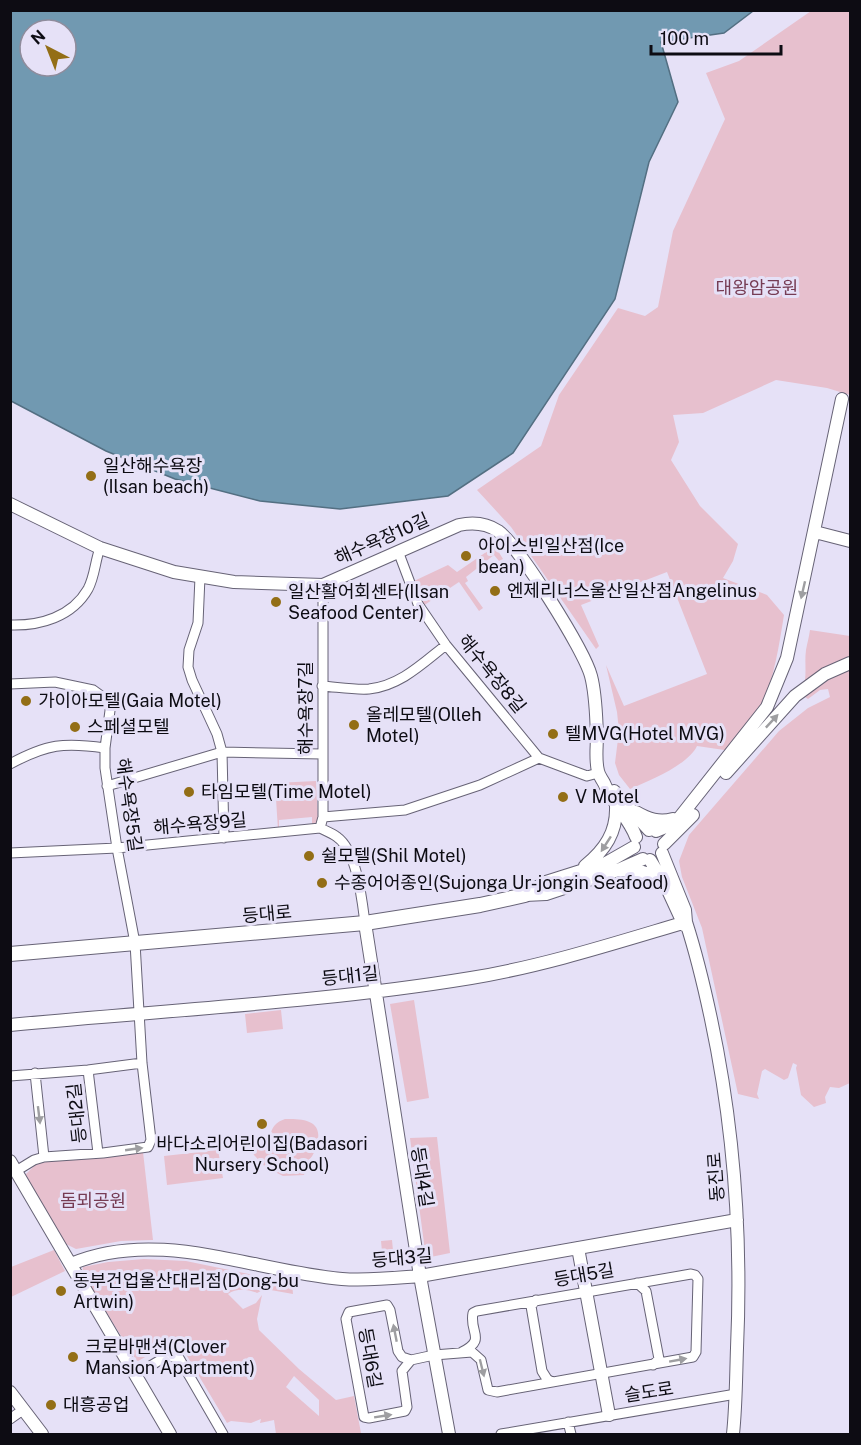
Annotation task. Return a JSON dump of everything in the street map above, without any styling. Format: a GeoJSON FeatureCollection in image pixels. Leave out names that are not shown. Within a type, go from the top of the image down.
{"type":"FeatureCollection","features":[{"type":"Feature","properties":{"kind":"main road","name":"등대로"},"geometry":{"type":"LineString","coordinates":[[10,954],[365,923],[480,905],[525,895]]}},
{"type":"Feature","properties":{"kind":"street"},"geometry":{"type":"LineString","coordinates":[[525,895],[546,882],[606,863],[635,842],[640,833],[668,826],[680,817],[766,707],[787,658],[842,399]]}},
{"type":"Feature","properties":{"kind":"street","name":"해수욕장10길"},"geometry":{"type":"LineString","coordinates":[[10,504],[100,548],[174,572],[234,582],[323,585],[459,525],[471,522],[499,531],[511,544],[577,644],[591,675],[595,697],[601,778]]}},
{"type":"Feature","properties":{"kind":"street"},"geometry":{"type":"LineString","coordinates":[[815,532],[850,542]]}},
{"type":"Feature","properties":{"kind":"street"},"geometry":{"type":"LineString","coordinates":[[10,626],[29,626],[48,621],[79,601],[88,588],[100,548]]}},
{"type":"Feature","properties":{"kind":"street","name":"해수욕장8길"},"geometry":{"type":"LineString","coordinates":[[398,551],[418,604],[446,645],[538,758]]}},
{"type":"Feature","properties":{"kind":"street"},"geometry":{"type":"LineString","coordinates":[[200,577],[198,623],[189,650],[188,667],[222,752],[224,838]]}},
{"type":"Feature","properties":{"kind":"street","name":"해수욕장7길"},"geometry":{"type":"LineString","coordinates":[[320,828],[323,817],[323,585]]}},
{"type":"Feature","properties":{"kind":"street"},"geometry":{"type":"LineString","coordinates":[[322,686],[369,689],[392,683],[411,672],[446,645]]}},
{"type":"Feature","properties":{"kind":"street"},"geometry":{"type":"LineString","coordinates":[[525,895],[546,894],[647,859],[657,858],[761,732],[795,696],[825,674],[850,663]]}},
{"type":"Feature","properties":{"kind":"street","name":"해수욕장5길"},"geometry":{"type":"LineString","coordinates":[[10,684],[55,682],[93,690],[111,703],[105,748],[107,786],[135,943],[140,1013]]}},
{"type":"Feature","properties":{"kind":"street"},"geometry":{"type":"LineString","coordinates":[[10,764],[43,749],[59,745],[77,744],[105,748]]}},
{"type":"Feature","properties":{"kind":"street"},"geometry":{"type":"LineString","coordinates":[[107,786],[222,752],[322,754]]}},
{"type":"Feature","properties":{"kind":"street"},"geometry":{"type":"LineString","coordinates":[[323,817],[405,810],[480,785],[538,758],[587,776],[601,778],[607,793],[652,831],[663,837],[663,848],[686,910],[685,925]]}},
{"type":"Feature","properties":{"kind":"street"},"geometry":{"type":"LineString","coordinates":[[621,806],[648,819],[659,821],[680,817]]}},
{"type":"Feature","properties":{"kind":"street"},"geometry":{"type":"LineString","coordinates":[[621,806],[633,830],[638,855],[647,859],[666,886],[685,925]]}},
{"type":"Feature","properties":{"kind":"street"},"geometry":{"type":"LineString","coordinates":[[578,872],[596,858],[607,844],[621,806]]}},
{"type":"Feature","properties":{"kind":"street"},"geometry":{"type":"LineString","coordinates":[[320,828],[339,838],[348,850],[358,879],[365,923]]}},
{"type":"Feature","properties":{"kind":"street","name":"해수욕장9길"},"geometry":{"type":"LineString","coordinates":[[10,854],[117,848],[320,828]]}},
{"type":"Feature","properties":{"kind":"street"},"geometry":{"type":"LineString","coordinates":[[618,870],[640,870],[649,873],[666,886]]}},
{"type":"Feature","properties":{"kind":"street","name":"등대4길"},"geometry":{"type":"LineString","coordinates":[[365,923],[420,1276],[449,1434]]}},
{"type":"Feature","properties":{"kind":"street","name":"등대1길"},"geometry":{"type":"LineString","coordinates":[[10,1025],[376,992],[472,978],[525,967],[685,925]]}},
{"type":"Feature","properties":{"kind":"street","name":"동진로"},"geometry":{"type":"LineString","coordinates":[[685,925],[720,1060],[729,1116],[739,1283],[733,1434]]}},
{"type":"Feature","properties":{"kind":"street","name":"등대2길"},"geometry":{"type":"LineString","coordinates":[[13,1166],[44,1157],[149,1146],[151,1140],[142,1063],[140,1013]]}},
{"type":"Feature","properties":{"kind":"street","name":"등대2길"},"geometry":{"type":"LineString","coordinates":[[10,1076],[142,1063]]}},
{"type":"Feature","properties":{"kind":"street","name":"등대2길"},"geometry":{"type":"LineString","coordinates":[[88,1070],[98,1153]]}},
{"type":"Feature","properties":{"kind":"street","name":"등대2길"},"geometry":{"type":"LineString","coordinates":[[35,1073],[44,1157]]}},
{"type":"Feature","properties":{"kind":"street"},"geometry":{"type":"LineString","coordinates":[[13,1166],[170,1434]]}},
{"type":"Feature","properties":{"kind":"street","name":"등대3길"},"geometry":{"type":"LineString","coordinates":[[71,1264],[87,1257],[150,1249],[216,1257],[341,1279],[380,1280],[420,1276],[737,1220]]}},
{"type":"Feature","properties":{"kind":"street"},"geometry":{"type":"LineString","coordinates":[[578,1248],[609,1415]]}},
{"type":"Feature","properties":{"kind":"street","name":"등대5길"},"geometry":{"type":"LineString","coordinates":[[691,1274],[698,1279],[696,1352],[689,1359],[493,1392],[486,1386],[479,1357],[472,1352],[462,1352],[475,1343],[477,1337],[472,1318],[473,1313],[691,1274]]}},
{"type":"Feature","properties":{"kind":"street","name":"등대5길"},"geometry":{"type":"LineString","coordinates":[[637,1283],[646,1291],[659,1359],[653,1365]]}},
{"type":"Feature","properties":{"kind":"street","name":"등대5길"},"geometry":{"type":"LineString","coordinates":[[536,1300],[531,1306],[542,1371],[552,1382]]}},
{"type":"Feature","properties":{"kind":"street","name":"등대6길"},"geometry":{"type":"LineString","coordinates":[[387,1305],[398,1351],[402,1357],[411,1360],[402,1371],[407,1407],[405,1411],[364,1417],[346,1319],[348,1312],[387,1305]]}},
{"type":"Feature","properties":{"kind":"street"},"geometry":{"type":"LineString","coordinates":[[411,1360],[462,1352]]}},
{"type":"Feature","properties":{"kind":"street"},"geometry":{"type":"LineString","coordinates":[[135,1375],[167,1356],[179,1358],[223,1434]]}},
{"type":"Feature","properties":{"kind":"street"},"geometry":{"type":"LineString","coordinates":[[10,1392],[42,1434]]}},
{"type":"Feature","properties":{"kind":"street","name":"슬도로"},"geometry":{"type":"LineString","coordinates":[[501,1434],[736,1394]]}},
{"type":"Feature","properties":{"kind":"street"},"geometry":{"type":"LineString","coordinates":[[10,1419],[24,1409]]}},
{"type":"Feature","properties":{"kind":"street"},"geometry":{"type":"LineString","coordinates":[[568,1422],[571,1434]]}},
{"type":"Feature","properties":{"kind":"green space","name":"대왕암공원"},"geometry":{"type":"Polygon","coordinates":[[[811,11],[850,11],[850,395],[827,388],[776,380],[703,413],[673,415],[679,442],[671,460],[700,506],[738,544],[733,561],[723,578],[767,595],[784,615],[765,700],[752,725],[731,751],[697,746],[677,766],[630,789],[619,775],[615,763],[619,731],[606,665],[624,706],[707,674],[667,572],[581,605],[599,646],[596,649],[511,527],[477,490],[541,446],[559,395],[618,308],[645,316],[658,307],[673,231],[725,119],[706,73],[739,61],[811,11]]]}},
{"type":"Feature","properties":{"kind":"green space"},"geometry":{"type":"Polygon","coordinates":[[[495,546],[503,559],[499,561],[494,555],[466,577],[468,581],[465,583],[483,608],[479,611],[459,582],[423,606],[414,581],[448,565],[457,572],[495,546]]]}},
{"type":"Feature","properties":{"kind":"green space"},"geometry":{"type":"Polygon","coordinates":[[[810,630],[850,636],[850,1083],[839,1088],[830,1087],[825,1097],[826,1103],[814,1107],[801,1095],[797,1065],[793,1063],[788,1078],[784,1080],[765,1069],[762,1071],[757,1094],[759,1099],[738,1094],[702,928],[682,877],[679,861],[689,835],[779,731],[808,708],[830,697],[828,689],[820,690],[808,699],[802,690],[810,630]]]}},
{"type":"Feature","properties":{"kind":"green space"},"geometry":{"type":"Polygon","coordinates":[[[316,781],[318,820],[313,826],[278,830],[275,783],[316,781]],[[312,817],[279,820],[279,828],[312,825],[312,817]]]}},
{"type":"Feature","properties":{"kind":"green space"},"geometry":{"type":"Polygon","coordinates":[[[414,1000],[429,1098],[407,1102],[390,1004],[414,1000]]]}},
{"type":"Feature","properties":{"kind":"green space"},"geometry":{"type":"Polygon","coordinates":[[[281,1010],[283,1029],[247,1033],[245,1014],[281,1010]]]}},
{"type":"Feature","properties":{"kind":"green space"},"geometry":{"type":"Polygon","coordinates":[[[285,1119],[303,1120],[313,1124],[318,1132],[316,1148],[308,1161],[275,1162],[268,1170],[254,1155],[248,1140],[271,1138],[274,1126],[285,1119]]]}},
{"type":"Feature","properties":{"kind":"green space"},"geometry":{"type":"Polygon","coordinates":[[[437,1137],[450,1253],[426,1258],[410,1138],[437,1137]]]}},
{"type":"Feature","properties":{"kind":"green space"},"geometry":{"type":"Polygon","coordinates":[[[218,1150],[223,1178],[167,1185],[164,1156],[218,1150]]]}},
{"type":"Feature","properties":{"kind":"green space","name":"돔뫼공원"},"geometry":{"type":"Polygon","coordinates":[[[143,1152],[153,1240],[121,1241],[76,1249],[64,1243],[23,1177],[37,1163],[143,1152]]]}},
{"type":"Feature","properties":{"kind":"green space"},"geometry":{"type":"Polygon","coordinates":[[[292,1160],[308,1162],[304,1175],[283,1176],[273,1171],[275,1165],[285,1165],[292,1160]]]}},
{"type":"Feature","properties":{"kind":"green space"},"geometry":{"type":"Polygon","coordinates":[[[392,1240],[394,1261],[383,1262],[381,1241],[392,1240]]]}},
{"type":"Feature","properties":{"kind":"green space"},"geometry":{"type":"Polygon","coordinates":[[[54,1250],[65,1271],[11,1297],[11,1267],[54,1250]]]}},
{"type":"Feature","properties":{"kind":"green space"},"geometry":{"type":"Polygon","coordinates":[[[144,1259],[186,1261],[292,1283],[293,1294],[265,1289],[257,1293],[242,1290],[228,1294],[243,1309],[256,1303],[262,1295],[257,1319],[259,1330],[299,1369],[336,1400],[354,1396],[361,1433],[276,1434],[274,1420],[260,1423],[261,1419],[251,1423],[231,1421],[227,1423],[178,1341],[136,1360],[82,1273],[83,1267],[144,1259]],[[294,1376],[286,1387],[319,1416],[319,1400],[294,1376]]]}},
{"type":"Feature","properties":{"kind":"water"},"geometry":{"type":"Polygon","coordinates":[[[11,10],[753,11],[724,33],[661,42],[678,102],[649,162],[615,299],[513,453],[448,496],[340,509],[260,501],[175,479],[106,451],[11,401],[11,10]]]}},
{"type":"Feature","properties":{"kind":"place","name":"일산해수욕장 (Ilsan beach)"},"geometry":{"type":"Point","coordinates":[91,476]}},
{"type":"Feature","properties":{"kind":"place","name":"아이스빈일산점(Ice bean)"},"geometry":{"type":"Point","coordinates":[466,556]}},
{"type":"Feature","properties":{"kind":"place","name":"엔제리너스울산일산점Angelinus"},"geometry":{"type":"Point","coordinates":[495,591]}},
{"type":"Feature","properties":{"kind":"place","name":"일산활어회센타(Ilsan Seafood Center)"},"geometry":{"type":"Point","coordinates":[276,602]}},
{"type":"Feature","properties":{"kind":"place","name":"가이아모텔(Gaia Motel)"},"geometry":{"type":"Point","coordinates":[26,701]}},
{"type":"Feature","properties":{"kind":"place","name":"올레모텔(Olleh Motel)"},"geometry":{"type":"Point","coordinates":[354,725]}},
{"type":"Feature","properties":{"kind":"place","name":"스페셜모텔"},"geometry":{"type":"Point","coordinates":[75,727]}},
{"type":"Feature","properties":{"kind":"place","name":"텔MVG(Hotel MVG)"},"geometry":{"type":"Point","coordinates":[553,734]}},
{"type":"Feature","properties":{"kind":"place","name":"타임모텔(Time Motel)"},"geometry":{"type":"Point","coordinates":[189,792]}},
{"type":"Feature","properties":{"kind":"place","name":"V Motel"},"geometry":{"type":"Point","coordinates":[563,797]}},
{"type":"Feature","properties":{"kind":"place","name":"쉴모텔(Shil Motel)"},"geometry":{"type":"Point","coordinates":[309,856]}},
{"type":"Feature","properties":{"kind":"place","name":"수종어어종인(Sujonga Ur-jongin Seafood)"},"geometry":{"type":"Point","coordinates":[322,883]}},
{"type":"Feature","properties":{"kind":"place","name":"바다소리어린이집(Badasori Nursery School)"},"geometry":{"type":"Point","coordinates":[262,1124]}},
{"type":"Feature","properties":{"kind":"place","name":"동부건업울산대리점(Dong-bu Artwin)"},"geometry":{"type":"Point","coordinates":[61,1291]}},
{"type":"Feature","properties":{"kind":"place","name":"크로바맨션(Clover Mansion Apartment)"},"geometry":{"type":"Point","coordinates":[73,1357]}},
{"type":"Feature","properties":{"kind":"place","name":"대흥공업"},"geometry":{"type":"Point","coordinates":[51,1405]}}]}
